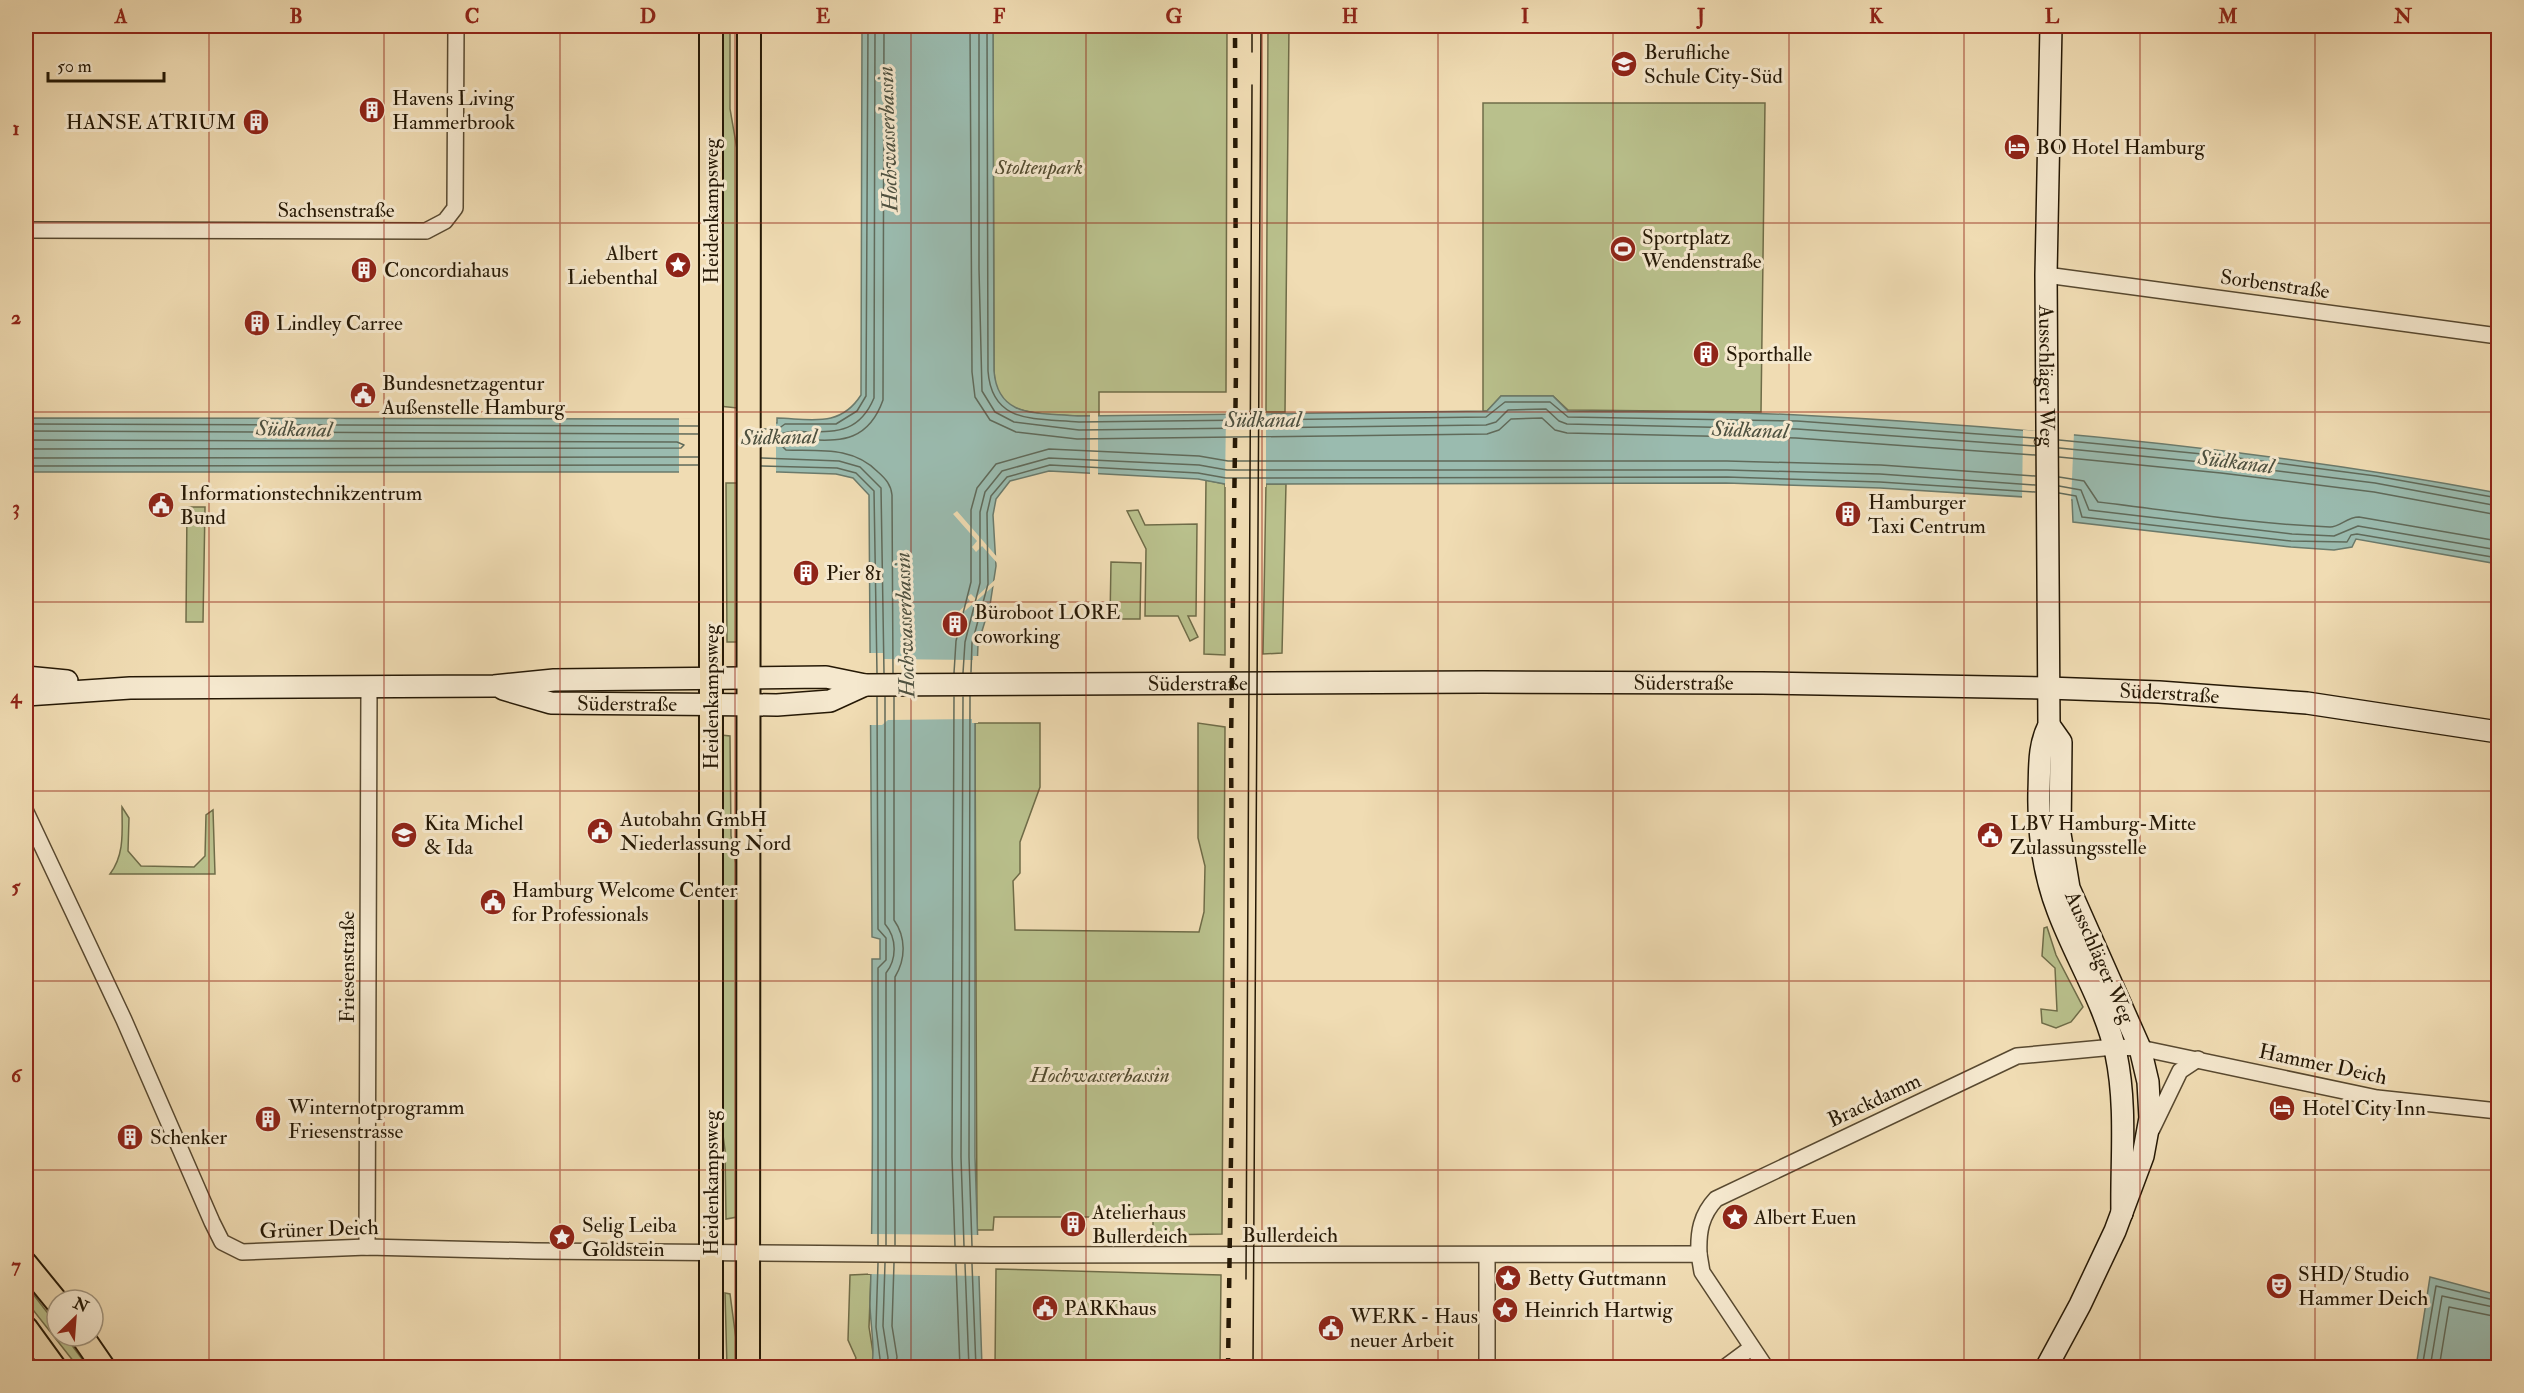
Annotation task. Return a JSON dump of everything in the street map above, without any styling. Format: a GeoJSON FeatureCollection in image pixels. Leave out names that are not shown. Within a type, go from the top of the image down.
{"type":"FeatureCollection","features":[{"type":"Feature","properties":{"kind":"main road","name":"Heidenkampsweg"},"geometry":{"type":"LineString","coordinates":[[711,26],[711,1368]]}},
{"type":"Feature","properties":{"kind":"main road","name":"Heidenkampsweg"},"geometry":{"type":"LineString","coordinates":[[748,1368],[749,26]]}},
{"type":"Feature","properties":{"kind":"main road","name":"Ausschläger Weg"},"geometry":{"type":"LineString","coordinates":[[2051,26],[2046,275],[2049,725],[2040,743],[2038,825],[2043,861],[2058,911],[2114,1047],[2122,1086],[2122,1213]]}},
{"type":"Feature","properties":{"kind":"main road","name":"Süderstraße"},"geometry":{"type":"LineString","coordinates":[[26,677],[130,688]]}},
{"type":"Feature","properties":{"kind":"main road","name":"Süderstraße"},"geometry":{"type":"LineString","coordinates":[[26,695],[130,688],[494,686],[554,680],[826,677],[865,685],[1762,683],[2159,692],[2307,703],[2499,732]]}},
{"type":"Feature","properties":{"kind":"main road","name":"Süderstraße"},"geometry":{"type":"LineString","coordinates":[[494,686],[551,703],[749,705],[830,701],[865,685]]}},
{"type":"Feature","properties":{"kind":"main road","name":"Ausschläger Weg"},"geometry":{"type":"LineString","coordinates":[[2046,1368],[2099,1266],[2122,1213],[2148,1137],[2149,1090],[2140,1048],[2078,915],[2069,888],[2060,834],[2061,742],[2049,725]]}},
{"type":"Feature","properties":{"kind":"main road"},"geometry":{"type":"LineString","coordinates":[[26,1264],[46,1288]]}},
{"type":"Feature","properties":{"kind":"main road"},"geometry":{"type":"LineString","coordinates":[[26,1328],[55,1368]]}},
{"type":"Feature","properties":{"kind":"main road"},"geometry":{"type":"LineString","coordinates":[[90,1348],[104,1368]]}},
{"type":"Feature","properties":{"kind":"street","name":"Sachsenstraße"},"geometry":{"type":"LineString","coordinates":[[26,230],[426,231],[445,221],[455,208],[456,26]]}},
{"type":"Feature","properties":{"kind":"street","name":"Sorbenstraße"},"geometry":{"type":"LineString","coordinates":[[2046,275],[2499,336]]}},
{"type":"Feature","properties":{"kind":"street","name":"Friesenstraße"},"geometry":{"type":"LineString","coordinates":[[367,1247],[369,687]]}},
{"type":"Feature","properties":{"kind":"street","name":"Grüner Deich"},"geometry":{"type":"LineString","coordinates":[[26,812],[119,1010],[222,1242],[242,1252],[367,1247],[748,1253]]}},
{"type":"Feature","properties":{"kind":"street","name":"Brackdamm"},"geometry":{"type":"LineString","coordinates":[[1699,1254],[1700,1225],[1708,1207],[1716,1199],[2001,1062],[2017,1056],[2039,1053],[2114,1047],[2140,1048]]}},
{"type":"Feature","properties":{"kind":"street","name":"Hammer Deich"},"geometry":{"type":"LineString","coordinates":[[2140,1048],[2377,1098],[2499,1111]]}},
{"type":"Feature","properties":{"kind":"street"},"geometry":{"type":"LineString","coordinates":[[2148,1137],[2177,1076],[2186,1065],[2198,1059]]}},
{"type":"Feature","properties":{"kind":"street","name":"Bullerdeich"},"geometry":{"type":"LineString","coordinates":[[748,1253],[1487,1256],[1699,1254]]}},
{"type":"Feature","properties":{"kind":"street"},"geometry":{"type":"LineString","coordinates":[[1699,1254],[1702,1272],[1766,1368]]}},
{"type":"Feature","properties":{"kind":"street"},"geometry":{"type":"LineString","coordinates":[[1487,1256],[1487,1368]]}},
{"type":"Feature","properties":{"kind":"street"},"geometry":{"type":"LineString","coordinates":[[1724,1368],[1751,1348]]}},
{"type":"Feature","properties":{"kind":"green space"},"geometry":{"type":"Polygon","coordinates":[[[721,26],[730,26],[730,109],[737,149],[737,408],[719,406],[721,26]]]}},
{"type":"Feature","properties":{"kind":"green space","name":"Stoltenpark"},"geometry":{"type":"Polygon","coordinates":[[[993,26],[1227,26],[1226,392],[1099,392],[1099,416],[1034,413],[1011,406],[999,394],[994,371],[993,26]]]}},
{"type":"Feature","properties":{"kind":"green space"},"geometry":{"type":"Polygon","coordinates":[[[1268,26],[1289,26],[1285,412],[1266,412],[1268,26]]]}},
{"type":"Feature","properties":{"kind":"green space","name":"Sportplatz Wendenstraße"},"geometry":{"type":"Polygon","coordinates":[[[1483,103],[1765,103],[1761,412],[1568,410],[1553,396],[1501,396],[1487,411],[1483,411],[1483,103]]]}},
{"type":"Feature","properties":{"kind":"green space"},"geometry":{"type":"Polygon","coordinates":[[[1206,480],[1225,484],[1225,655],[1204,654],[1206,480]]]}},
{"type":"Feature","properties":{"kind":"green space"},"geometry":{"type":"Polygon","coordinates":[[[726,483],[737,483],[737,642],[727,642],[726,483]]]}},
{"type":"Feature","properties":{"kind":"green space"},"geometry":{"type":"Polygon","coordinates":[[[1266,484],[1286,484],[1282,653],[1263,654],[1266,484]]]}},
{"type":"Feature","properties":{"kind":"green space"},"geometry":{"type":"Polygon","coordinates":[[[187,507],[205,507],[203,622],[186,622],[187,507]]]}},
{"type":"Feature","properties":{"kind":"green space"},"geometry":{"type":"Polygon","coordinates":[[[1138,510],[1145,525],[1197,524],[1196,616],[1188,616],[1198,637],[1190,641],[1178,616],[1145,616],[1146,549],[1127,511],[1138,510]]]}},
{"type":"Feature","properties":{"kind":"green space"},"geometry":{"type":"Polygon","coordinates":[[[1111,562],[1141,563],[1140,619],[1110,619],[1111,562]]]}},
{"type":"Feature","properties":{"kind":"green space","name":"Hochwasserbassin"},"geometry":{"type":"Polygon","coordinates":[[[975,723],[1040,723],[1040,787],[1020,842],[1020,873],[1013,881],[1015,930],[1199,932],[1204,912],[1205,866],[1198,838],[1198,723],[1225,727],[1222,1234],[1153,1235],[1153,1217],[994,1217],[993,1230],[977,1230],[975,723]]]}},
{"type":"Feature","properties":{"kind":"green space"},"geometry":{"type":"Polygon","coordinates":[[[721,735],[730,736],[731,836],[736,864],[737,1217],[726,1219],[725,1150],[717,1090],[721,735]]]}},
{"type":"Feature","properties":{"kind":"green space"},"geometry":{"type":"Polygon","coordinates":[[[122,807],[129,818],[128,851],[141,866],[194,867],[205,856],[206,815],[213,810],[215,874],[110,874],[120,850],[122,807]]]}},
{"type":"Feature","properties":{"kind":"green space"},"geometry":{"type":"Polygon","coordinates":[[[2047,927],[2056,955],[2083,1007],[2071,1022],[2056,1028],[2042,1023],[2041,1009],[2057,1011],[2055,968],[2042,956],[2044,928],[2047,927]]]}},
{"type":"Feature","properties":{"kind":"green space"},"geometry":{"type":"Polygon","coordinates":[[[996,1269],[1221,1275],[1220,1367],[995,1367],[996,1269]]]}},
{"type":"Feature","properties":{"kind":"green space"},"geometry":{"type":"Polygon","coordinates":[[[871,1274],[869,1327],[874,1359],[871,1367],[851,1367],[856,1358],[848,1340],[850,1275],[871,1274]]]}},
{"type":"Feature","properties":{"kind":"green space"},"geometry":{"type":"Polygon","coordinates":[[[26,1285],[45,1310],[45,1325],[26,1301],[26,1285]]]}},
{"type":"Feature","properties":{"kind":"green space"},"geometry":{"type":"Polygon","coordinates":[[[725,1293],[730,1294],[736,1339],[736,1367],[727,1367],[725,1293]]]}},
{"type":"Feature","properties":{"kind":"green space"},"geometry":{"type":"Polygon","coordinates":[[[63,1348],[74,1348],[88,1367],[78,1367],[63,1348]]]}},
{"type":"Feature","properties":{"kind":"water","name":"Südkanal"},"geometry":{"type":"Polygon","coordinates":[[[862,26],[993,26],[994,371],[997,387],[1003,398],[1012,406],[1023,410],[1078,416],[1487,411],[1501,396],[1553,396],[1568,411],[1798,415],[1974,426],[2150,442],[2325,464],[2498,493],[2498,564],[2356,539],[2352,547],[2334,550],[2073,522],[2072,500],[1880,488],[1726,483],[1225,484],[1198,479],[1049,471],[1010,481],[996,499],[993,515],[996,566],[990,605],[978,644],[975,723],[975,1157],[982,1367],[871,1367],[873,1354],[870,1304],[872,959],[880,959],[880,939],[872,937],[869,495],[853,478],[836,474],[779,472],[26,472],[26,418],[678,419],[777,423],[777,418],[813,420],[844,413],[861,395],[862,26]]]}},
{"type":"Feature","properties":{"kind":"water"},"geometry":{"type":"Polygon","coordinates":[[[2430,1277],[2498,1295],[2498,1367],[2416,1367],[2430,1277]]]}},
{"type":"Feature","properties":{"kind":"pier"},"geometry":{"type":"Polygon","coordinates":[[[1266,411],[1266,487],[1225,487],[1226,412],[1266,411]]]}},
{"type":"Feature","properties":{"kind":"pier"},"geometry":{"type":"Polygon","coordinates":[[[1090,413],[1098,413],[1098,476],[1090,476],[1090,413]]]}},
{"type":"Feature","properties":{"kind":"pier"},"geometry":{"type":"Polygon","coordinates":[[[679,418],[776,419],[776,473],[679,473],[679,418]]]}},
{"type":"Feature","properties":{"kind":"pier"},"geometry":{"type":"Polygon","coordinates":[[[2023,430],[2074,432],[2071,502],[2022,500],[2023,430]]]}},
{"type":"Feature","properties":{"kind":"pier"},"geometry":{"type":"Polygon","coordinates":[[[957,511],[998,558],[998,564],[982,546],[976,552],[972,547],[977,541],[953,514],[957,511]]]}},
{"type":"Feature","properties":{"kind":"pier"},"geometry":{"type":"Polygon","coordinates":[[[997,578],[997,583],[959,616],[957,613],[970,601],[967,597],[971,594],[975,598],[997,578]]]}},
{"type":"Feature","properties":{"kind":"pier"},"geometry":{"type":"Polygon","coordinates":[[[868,653],[884,653],[884,659],[973,660],[973,656],[981,656],[978,723],[972,723],[972,719],[888,720],[882,725],[868,725],[868,653]]]}},
{"type":"Feature","properties":{"kind":"pier"},"geometry":{"type":"Polygon","coordinates":[[[870,1234],[980,1235],[982,1276],[868,1274],[870,1234]]]}},
{"type":"Feature","properties":{"kind":"tram line"},"geometry":{"type":"LineString","coordinates":[[1252,26],[1252,52]]}},
{"type":"Feature","properties":{"kind":"tram line"},"geometry":{"type":"LineString","coordinates":[[1253,1368],[1261,26]]}},
{"type":"Feature","properties":{"kind":"tram line"},"geometry":{"type":"LineString","coordinates":[[1246,1279],[1252,85]]}},
{"type":"Feature","properties":{"kind":"railway"},"geometry":{"type":"LineString","coordinates":[[1228,1368],[1233,1013],[1231,746],[1236,369],[1235,26]]}},
{"type":"Feature","properties":{"kind":"place","name":"Berufliche Schule City-Süd"},"geometry":{"type":"Point","coordinates":[1624,64]}},
{"type":"Feature","properties":{"kind":"place","name":"Havens Living Hammerbrook"},"geometry":{"type":"Point","coordinates":[372,110]}},
{"type":"Feature","properties":{"kind":"place","name":"HANSE ATRIUM"},"geometry":{"type":"Point","coordinates":[256,122]}},
{"type":"Feature","properties":{"kind":"place","name":"BO Hotel Hamburg"},"geometry":{"type":"Point","coordinates":[2017,147]}},
{"type":"Feature","properties":{"kind":"place","name":"Sportplatz Wendenstraße"},"geometry":{"type":"Point","coordinates":[1623,249]}},
{"type":"Feature","properties":{"kind":"place","name":"Albert Liebenthal"},"geometry":{"type":"Point","coordinates":[678,265]}},
{"type":"Feature","properties":{"kind":"place","name":"Concordiahaus"},"geometry":{"type":"Point","coordinates":[364,270]}},
{"type":"Feature","properties":{"kind":"place","name":"Lindley Carree"},"geometry":{"type":"Point","coordinates":[257,323]}},
{"type":"Feature","properties":{"kind":"place","name":"Sporthalle"},"geometry":{"type":"Point","coordinates":[1706,354]}},
{"type":"Feature","properties":{"kind":"place","name":"Bundesnetzagentur Außenstelle Hamburg"},"geometry":{"type":"Point","coordinates":[363,395]}},
{"type":"Feature","properties":{"kind":"place","name":"Informationstechnikzentrum Bund"},"geometry":{"type":"Point","coordinates":[161,505]}},
{"type":"Feature","properties":{"kind":"place","name":"Hamburger Taxi Centrum"},"geometry":{"type":"Point","coordinates":[1848,514]}},
{"type":"Feature","properties":{"kind":"place","name":"Pier 81"},"geometry":{"type":"Point","coordinates":[806,573]}},
{"type":"Feature","properties":{"kind":"place","name":"Büroboot LORE coworking"},"geometry":{"type":"Point","coordinates":[955,624]}},
{"type":"Feature","properties":{"kind":"place","name":"Autobahn GmbH Niederlassung Nord"},"geometry":{"type":"Point","coordinates":[600,831]}},
{"type":"Feature","properties":{"kind":"place","name":"Kita Michel & Ida"},"geometry":{"type":"Point","coordinates":[404,835]}},
{"type":"Feature","properties":{"kind":"place","name":"LBV Hamburg-Mitte Zulassungsstelle"},"geometry":{"type":"Point","coordinates":[1990,835]}},
{"type":"Feature","properties":{"kind":"place","name":"Hamburg Welcome Center for Professionals"},"geometry":{"type":"Point","coordinates":[493,902]}},
{"type":"Feature","properties":{"kind":"place","name":"Hotel City Inn"},"geometry":{"type":"Point","coordinates":[2282,1108]}},
{"type":"Feature","properties":{"kind":"place","name":"Winternotprogramm Friesenstrasse"},"geometry":{"type":"Point","coordinates":[268,1119]}},
{"type":"Feature","properties":{"kind":"place","name":"Schenker"},"geometry":{"type":"Point","coordinates":[130,1137]}},
{"type":"Feature","properties":{"kind":"place","name":"Albert Euen"},"geometry":{"type":"Point","coordinates":[1735,1217]}},
{"type":"Feature","properties":{"kind":"place","name":"Atelierhaus Bullerdeich"},"geometry":{"type":"Point","coordinates":[1073,1224]}},
{"type":"Feature","properties":{"kind":"place","name":"Selig Leiba Goldstein"},"geometry":{"type":"Point","coordinates":[562,1237]}},
{"type":"Feature","properties":{"kind":"place","name":"Betty Guttmann"},"geometry":{"type":"Point","coordinates":[1508,1278]}},
{"type":"Feature","properties":{"kind":"place","name":"SHD/ Studio Hammer Deich"},"geometry":{"type":"Point","coordinates":[2279,1286]}},
{"type":"Feature","properties":{"kind":"place","name":"PARKhaus"},"geometry":{"type":"Point","coordinates":[1045,1308]}},
{"type":"Feature","properties":{"kind":"place","name":"Heinrich Hartwig"},"geometry":{"type":"Point","coordinates":[1505,1310]}},
{"type":"Feature","properties":{"kind":"place","name":"WERK - Haus neuer Arbeit"},"geometry":{"type":"Point","coordinates":[1331,1328]}}]}
